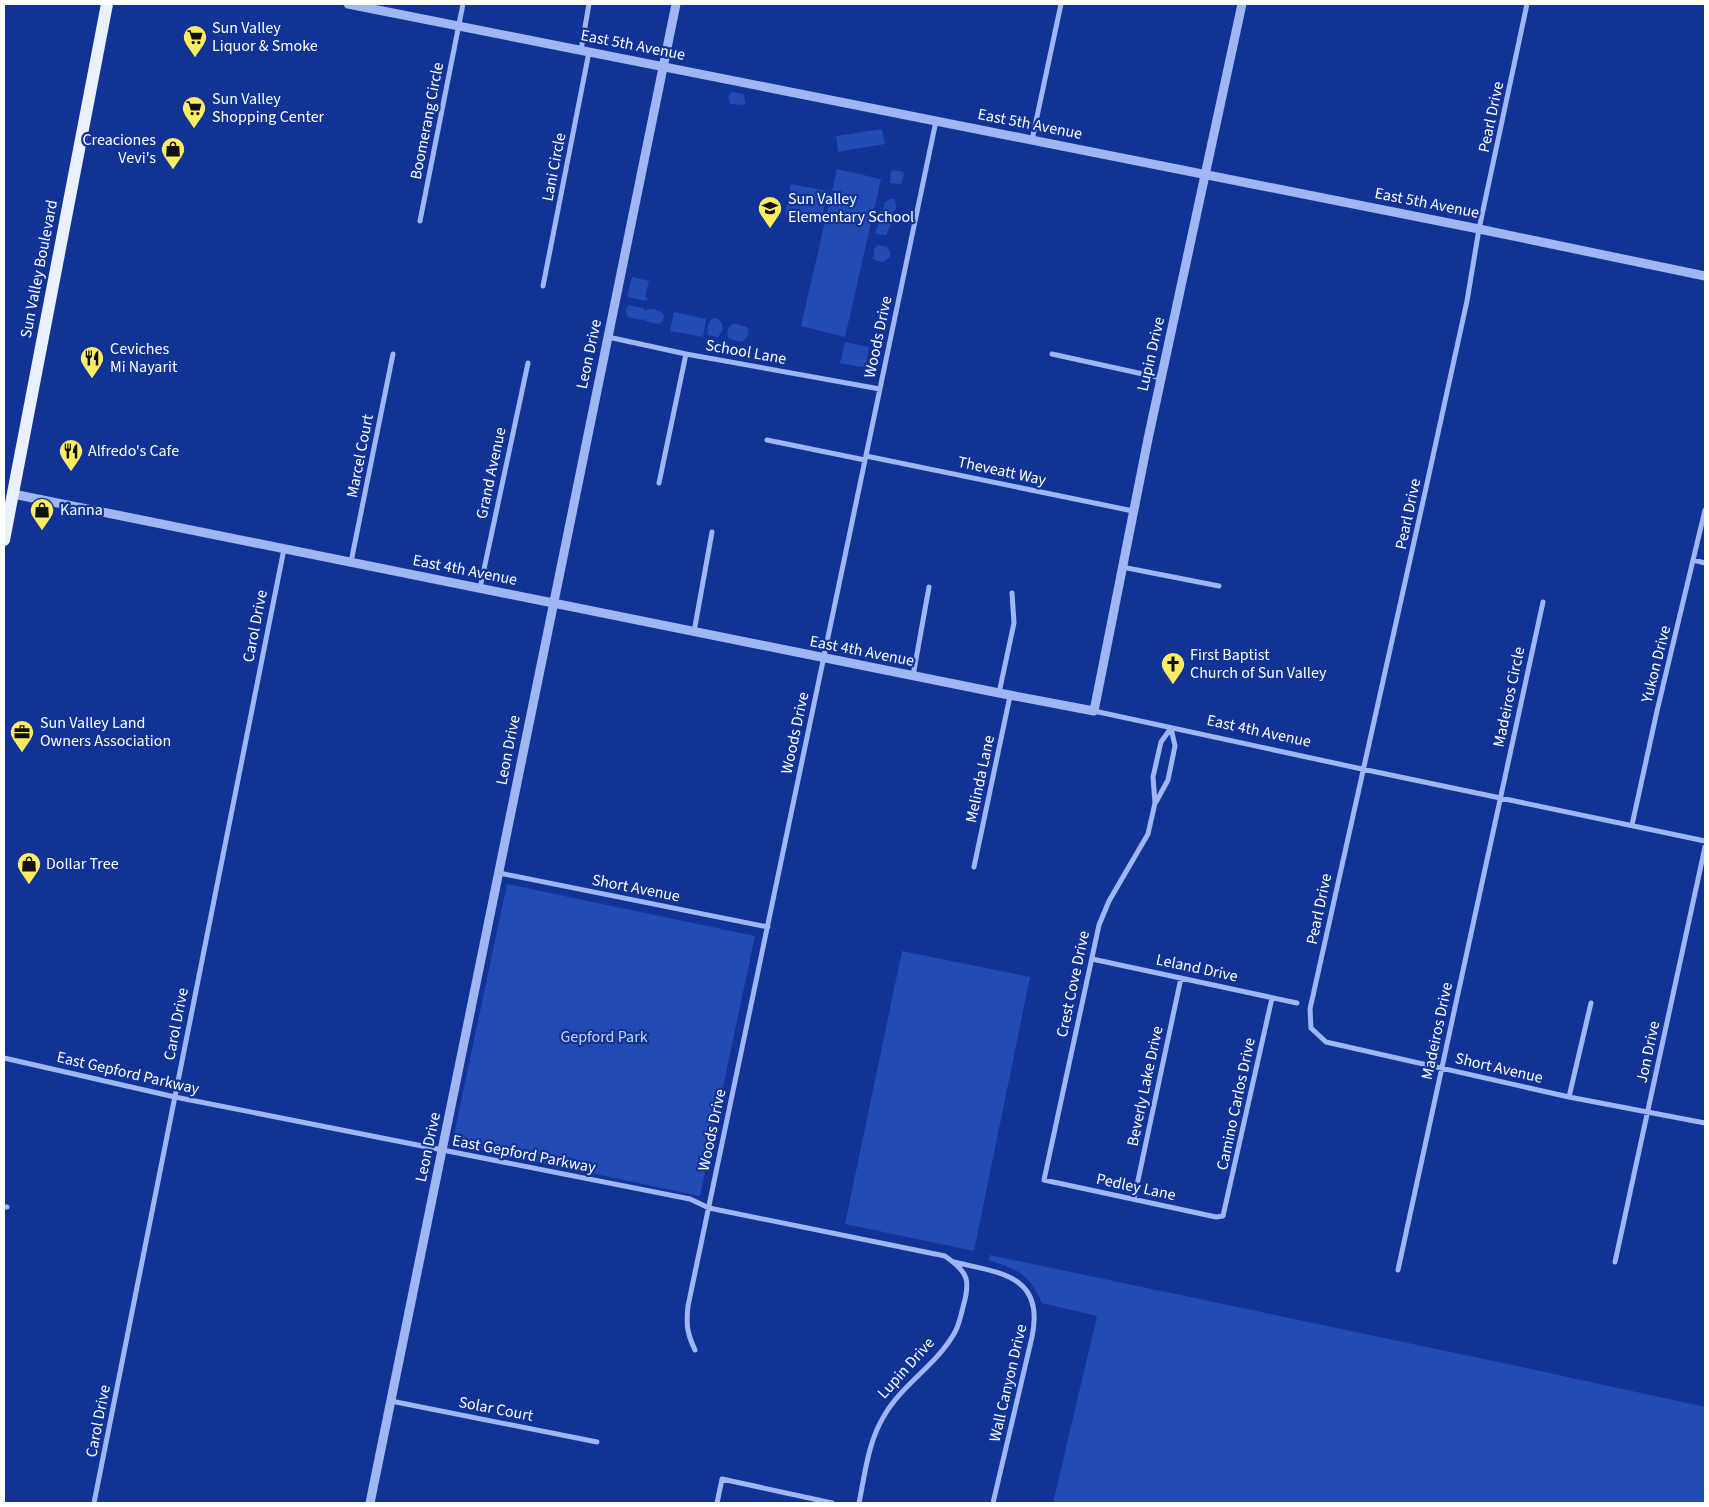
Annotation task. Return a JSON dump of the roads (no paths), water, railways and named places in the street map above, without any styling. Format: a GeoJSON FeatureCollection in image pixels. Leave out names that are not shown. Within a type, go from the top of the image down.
{"type":"FeatureCollection","features":[{"type":"Feature","properties":{"kind":"main road","name":"Sun Valley Boulevard"},"geometry":{"type":"LineString","coordinates":[[4,540],[8,493],[107,4]]}},
{"type":"Feature","properties":{"kind":"street","name":"East 5th Avenue"},"geometry":{"type":"LineString","coordinates":[[348,4],[1206,174],[1705,276]]}},
{"type":"Feature","properties":{"kind":"street","name":"Boomerang Circle"},"geometry":{"type":"LineString","coordinates":[[420,221],[463,4]]}},
{"type":"Feature","properties":{"kind":"street","name":"Lani Circle"},"geometry":{"type":"LineString","coordinates":[[543,286],[585,51],[590,4]]}},
{"type":"Feature","properties":{"kind":"street","name":"Leon Drive"},"geometry":{"type":"LineString","coordinates":[[370,1503],[676,4]]}},
{"type":"Feature","properties":{"kind":"street"},"geometry":{"type":"LineString","coordinates":[[1032,140],[1062,4]]}},
{"type":"Feature","properties":{"kind":"street","name":"Lupin Drive"},"geometry":{"type":"LineString","coordinates":[[1094,711],[1121,567],[1242,4]]}},
{"type":"Feature","properties":{"kind":"street","name":"Pearl Drive"},"geometry":{"type":"LineString","coordinates":[[1311,1028],[1310,1009],[1461,327],[1479,229],[1527,4]]}},
{"type":"Feature","properties":{"kind":"street","name":"Woods Drive"},"geometry":{"type":"LineString","coordinates":[[695,1350],[686,1324],[688,1306],[936,121]]}},
{"type":"Feature","properties":{"kind":"street","name":"School Lane"},"geometry":{"type":"LineString","coordinates":[[608,337],[686,354],[880,389]]}},
{"type":"Feature","properties":{"kind":"street","name":"Marcel Court"},"geometry":{"type":"LineString","coordinates":[[351,562],[393,354]]}},
{"type":"Feature","properties":{"kind":"street"},"geometry":{"type":"LineString","coordinates":[[659,483],[686,354]]}},
{"type":"Feature","properties":{"kind":"street"},"geometry":{"type":"LineString","coordinates":[[1052,354],[1161,378]]}},
{"type":"Feature","properties":{"kind":"street","name":"Grand Avenue"},"geometry":{"type":"LineString","coordinates":[[480,588],[528,363]]}},
{"type":"Feature","properties":{"kind":"street","name":"Theveatt Way"},"geometry":{"type":"LineString","coordinates":[[767,440],[1133,511]]}},
{"type":"Feature","properties":{"kind":"street","name":"East 4th Avenue"},"geometry":{"type":"LineString","coordinates":[[8,493],[554,602],[1010,696],[1094,711],[1705,841]]}},
{"type":"Feature","properties":{"kind":"street","name":"Yukon Drive"},"geometry":{"type":"LineString","coordinates":[[1632,825],[1705,510]]}},
{"type":"Feature","properties":{"kind":"street"},"geometry":{"type":"LineString","coordinates":[[694,632],[712,532]]}},
{"type":"Feature","properties":{"kind":"street","name":"Carol Drive"},"geometry":{"type":"LineString","coordinates":[[94,1503],[284,549]]}},
{"type":"Feature","properties":{"kind":"street"},"geometry":{"type":"LineString","coordinates":[[1693,560],[1705,563]]}},
{"type":"Feature","properties":{"kind":"street"},"geometry":{"type":"LineString","coordinates":[[1121,567],[1219,586]]}},
{"type":"Feature","properties":{"kind":"street"},"geometry":{"type":"LineString","coordinates":[[913,676],[929,587]]}},
{"type":"Feature","properties":{"kind":"street"},"geometry":{"type":"LineString","coordinates":[[999,693],[1014,623],[1012,593]]}},
{"type":"Feature","properties":{"kind":"street","name":"Madeiros Circle"},"geometry":{"type":"LineString","coordinates":[[1500,798],[1543,602]]}},
{"type":"Feature","properties":{"kind":"street","name":"Melinda Lane"},"geometry":{"type":"LineString","coordinates":[[974,867],[1010,696]]}},
{"type":"Feature","properties":{"kind":"street","name":"Crest Cove Drive"},"geometry":{"type":"LineString","coordinates":[[1155,803],[1153,777],[1161,742],[1171,728]]}},
{"type":"Feature","properties":{"kind":"street","name":"Crest Cove Drive"},"geometry":{"type":"LineString","coordinates":[[1044,1180],[1102,915],[1148,834],[1155,803],[1168,780],[1175,746],[1171,728]]}},
{"type":"Feature","properties":{"kind":"street","name":"Madeiros Drive"},"geometry":{"type":"LineString","coordinates":[[1398,1270],[1500,798]]}},
{"type":"Feature","properties":{"kind":"street","name":"Jon Drive"},"geometry":{"type":"LineString","coordinates":[[1615,1262],[1705,847]]}},
{"type":"Feature","properties":{"kind":"street","name":"Short Avenue"},"geometry":{"type":"LineString","coordinates":[[499,873],[768,927]]}},
{"type":"Feature","properties":{"kind":"street","name":"Leland Drive"},"geometry":{"type":"LineString","coordinates":[[1092,958],[1296,1003]]}},
{"type":"Feature","properties":{"kind":"street","name":"Beverly Lake Drive"},"geometry":{"type":"LineString","coordinates":[[1134,1199],[1181,978]]}},
{"type":"Feature","properties":{"kind":"street","name":"Camino Carlos Drive"},"geometry":{"type":"LineString","coordinates":[[1223,1216],[1272,998]]}},
{"type":"Feature","properties":{"kind":"street"},"geometry":{"type":"LineString","coordinates":[[1569,1097],[1591,1002]]}},
{"type":"Feature","properties":{"kind":"street","name":"Short Avenue"},"geometry":{"type":"LineString","coordinates":[[1311,1028],[1326,1042],[1569,1097],[1705,1123]]}},
{"type":"Feature","properties":{"kind":"street","name":"East Gepford Parkway"},"geometry":{"type":"LineString","coordinates":[[4,1058],[175,1097],[690,1199],[709,1208],[945,1256],[951,1261]]}},
{"type":"Feature","properties":{"kind":"street","name":"Pedley Lane"},"geometry":{"type":"LineString","coordinates":[[1044,1180],[1216,1217],[1223,1216]]}},
{"type":"Feature","properties":{"kind":"street","name":"Lupin Drive"},"geometry":{"type":"LineString","coordinates":[[858,1503],[872,1444],[884,1414],[937,1358],[957,1330],[968,1290],[964,1274],[951,1261]]}},
{"type":"Feature","properties":{"kind":"street","name":"Wall Canyon Drive"},"geometry":{"type":"LineString","coordinates":[[951,1261],[1005,1274],[1014,1279],[1028,1293],[1035,1312],[1032,1337],[994,1503]]}},
{"type":"Feature","properties":{"kind":"street","name":"Solar Court"},"geometry":{"type":"LineString","coordinates":[[391,1401],[597,1442]]}},
{"type":"Feature","properties":{"kind":"street"},"geometry":{"type":"LineString","coordinates":[[716,1503],[722,1479],[832,1503]]}},
{"type":"Feature","properties":{"kind":"place","name":"Sun Valley Liquor & Smoke"},"geometry":{"type":"Point","coordinates":[195,58]}},
{"type":"Feature","properties":{"kind":"place","name":"Sun Valley Shopping Center"},"geometry":{"type":"Point","coordinates":[194,129]}},
{"type":"Feature","properties":{"kind":"place","name":"Creaciones Vevi's"},"geometry":{"type":"Point","coordinates":[173,170]}},
{"type":"Feature","properties":{"kind":"place","name":"Sun Valley Elementary School"},"geometry":{"type":"Point","coordinates":[770,229]}},
{"type":"Feature","properties":{"kind":"place","name":"Ceviches Mi Nayarit"},"geometry":{"type":"Point","coordinates":[92,379]}},
{"type":"Feature","properties":{"kind":"place","name":"Alfredo's Cafe"},"geometry":{"type":"Point","coordinates":[71,472]}},
{"type":"Feature","properties":{"kind":"place","name":"Kanna"},"geometry":{"type":"Point","coordinates":[42,531]}},
{"type":"Feature","properties":{"kind":"place","name":"First Baptist Church of Sun Valley"},"geometry":{"type":"Point","coordinates":[1173,685]}},
{"type":"Feature","properties":{"kind":"place","name":"Sun Valley Land Owners Association"},"geometry":{"type":"Point","coordinates":[22,753]}},
{"type":"Feature","properties":{"kind":"place","name":"Dollar Tree"},"geometry":{"type":"Point","coordinates":[29,885]}},
{"type":"Feature","properties":{"kind":"park label","name":"Gepford Park"},"geometry":{"type":"Point","coordinates":[604,1037]}}]}
